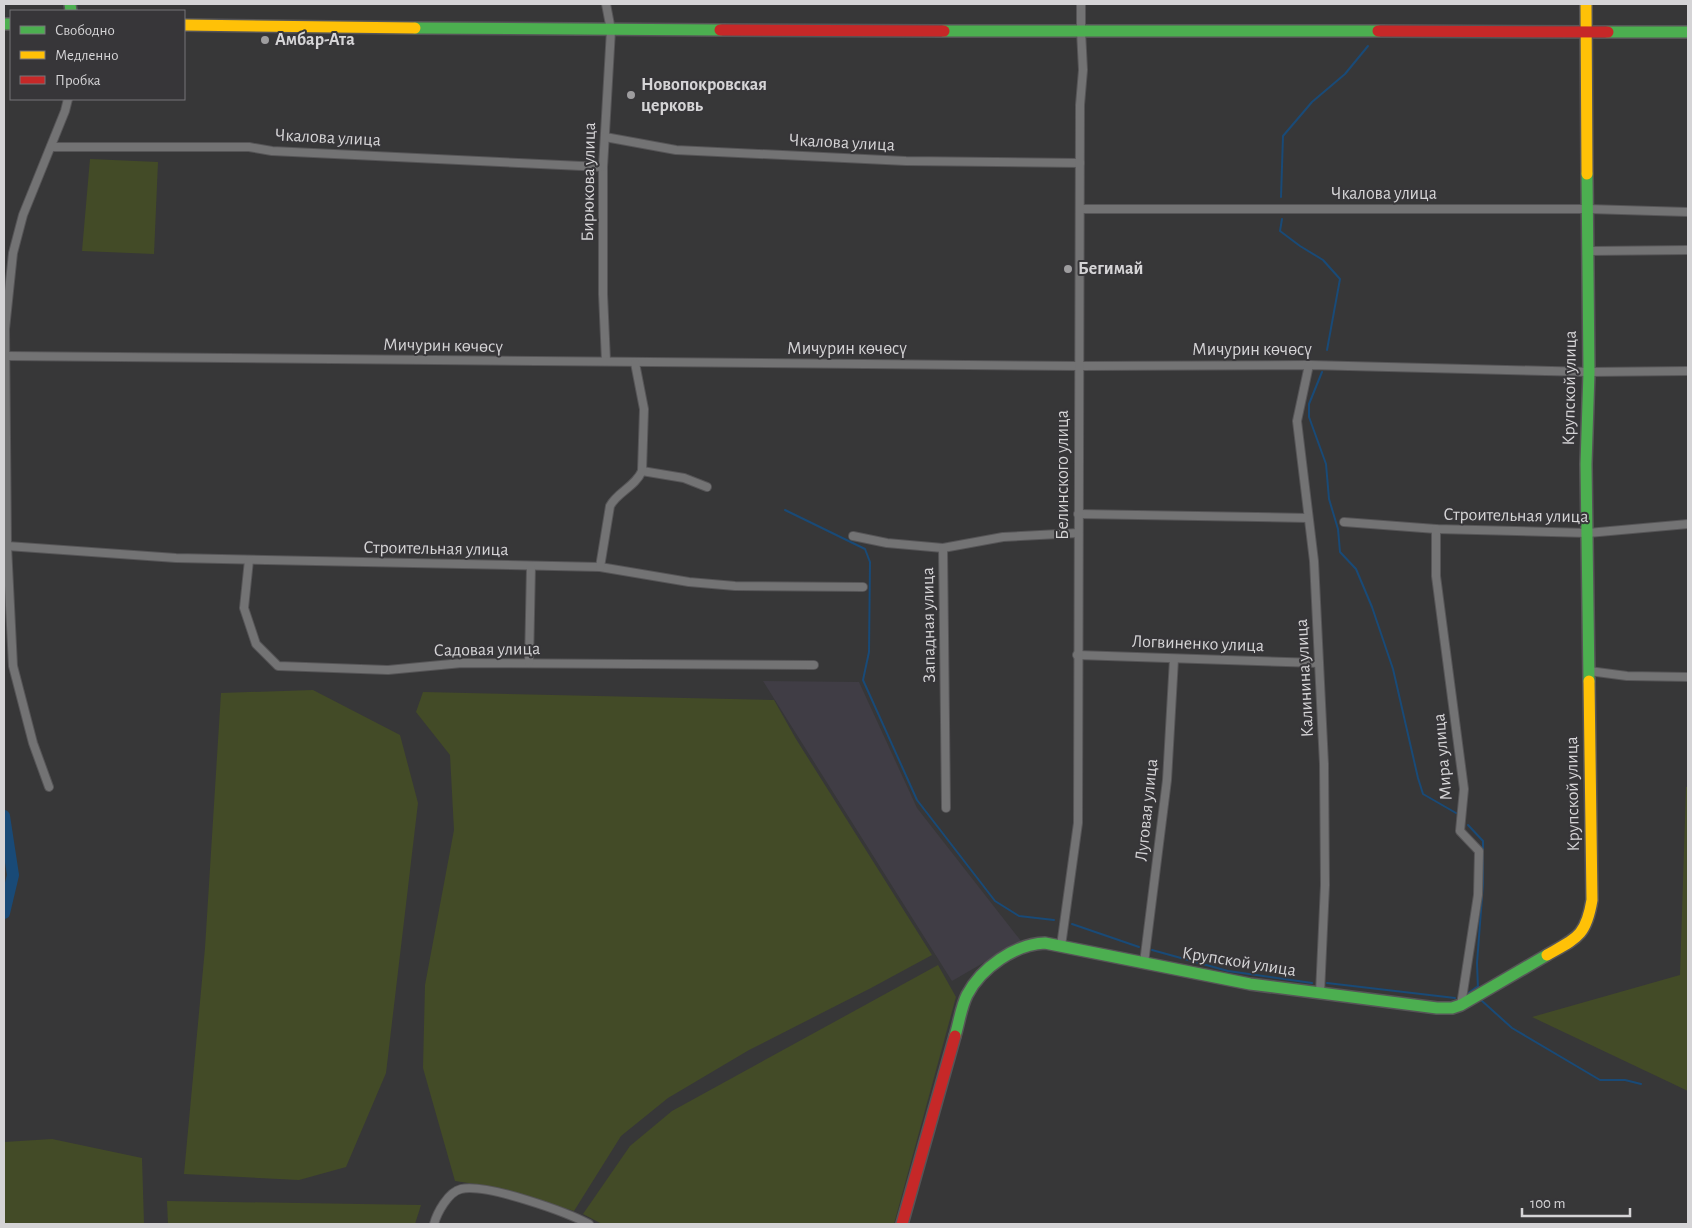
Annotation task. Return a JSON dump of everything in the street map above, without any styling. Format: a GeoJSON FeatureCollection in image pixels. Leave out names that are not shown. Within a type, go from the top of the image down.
{"type":"FeatureCollection","features":[{"type":"Feature","properties":{"kind":"street","name":"Бирюкова улица"},"geometry":{"type":"LineString","coordinates":[[606,4],[611,30],[603,167],[603,294],[606,361]]}},
{"type":"Feature","properties":{"kind":"street","name":"Белинского улица"},"geometry":{"type":"LineString","coordinates":[[1061,946],[1078,823],[1080,105],[1084,70],[1081,4]]}},
{"type":"Feature","properties":{"kind":"street","name":"Крупской улица"},"geometry":{"type":"LineString","coordinates":[[902,1224],[966,997],[973,984],[992,966],[1023,946],[1046,943],[1250,984],[1437,1008],[1452,1008],[1461,1005],[1575,939],[1584,931],[1592,900],[1586,464],[1589,372],[1586,4]]}},
{"type":"Feature","properties":{"kind":"street"},"geometry":{"type":"LineString","coordinates":[[185,24],[611,30],[1688,32]]}},
{"type":"Feature","properties":{"kind":"street"},"geometry":{"type":"LineString","coordinates":[[49,787],[33,743],[13,666],[7,546],[5,328],[13,252],[23,215],[68,100]]}},
{"type":"Feature","properties":{"kind":"street","name":"Чкалова улица"},"geometry":{"type":"LineString","coordinates":[[605,137],[676,150],[906,161],[1080,163]]}},
{"type":"Feature","properties":{"kind":"street","name":"Чкалова улица"},"geometry":{"type":"LineString","coordinates":[[51,147],[249,147],[272,151],[603,167]]}},
{"type":"Feature","properties":{"kind":"street","name":"Чкалова улица"},"geometry":{"type":"LineString","coordinates":[[1080,209],[1588,209],[1688,212]]}},
{"type":"Feature","properties":{"kind":"street"},"geometry":{"type":"LineString","coordinates":[[1588,251],[1688,250]]}},
{"type":"Feature","properties":{"kind":"street","name":"Мичурин көчөсү"},"geometry":{"type":"LineString","coordinates":[[6,356],[606,361],[635,363],[1079,366],[1309,365],[1589,372],[1688,371]]}},
{"type":"Feature","properties":{"kind":"street"},"geometry":{"type":"LineString","coordinates":[[600,567],[612,501],[638,480],[642,471],[644,409],[635,363]]}},
{"type":"Feature","properties":{"kind":"street","name":"Калинина улица"},"geometry":{"type":"LineString","coordinates":[[1309,365],[1297,422],[1314,561],[1324,764],[1325,885],[1320,993]]}},
{"type":"Feature","properties":{"kind":"street"},"geometry":{"type":"LineString","coordinates":[[642,471],[684,478],[707,487]]}},
{"type":"Feature","properties":{"kind":"street"},"geometry":{"type":"LineString","coordinates":[[1078,514],[1308,518]]}},
{"type":"Feature","properties":{"kind":"street","name":"Строительная улица"},"geometry":{"type":"LineString","coordinates":[[1344,522],[1436,530],[1588,533],[1688,524]]}},
{"type":"Feature","properties":{"kind":"street","name":"Мира улица"},"geometry":{"type":"LineString","coordinates":[[1436,530],[1436,576],[1464,789],[1460,831],[1479,851],[1478,895],[1461,1005]]}},
{"type":"Feature","properties":{"kind":"street","name":"Западная улица"},"geometry":{"type":"LineString","coordinates":[[946,808],[943,548],[1003,536],[1078,533]]}},
{"type":"Feature","properties":{"kind":"street"},"geometry":{"type":"LineString","coordinates":[[854,536],[888,543],[943,548]]}},
{"type":"Feature","properties":{"kind":"street","name":"Строительная улица"},"geometry":{"type":"LineString","coordinates":[[7,546],[176,558],[600,567],[690,582],[735,586],[863,587]]}},
{"type":"Feature","properties":{"kind":"street","name":"Садовая улица"},"geometry":{"type":"LineString","coordinates":[[249,560],[244,608],[256,644],[278,666],[388,670],[462,663],[668,663],[814,666]]}},
{"type":"Feature","properties":{"kind":"street"},"geometry":{"type":"LineString","coordinates":[[529,663],[531,566]]}},
{"type":"Feature","properties":{"kind":"street","name":"Логвиненко улица"},"geometry":{"type":"LineString","coordinates":[[1077,656],[1318,663]]}},
{"type":"Feature","properties":{"kind":"street","name":"Луговая улица"},"geometry":{"type":"LineString","coordinates":[[1144,963],[1167,780],[1174,658]]}},
{"type":"Feature","properties":{"kind":"street"},"geometry":{"type":"LineString","coordinates":[[1589,671],[1627,676],[1688,677]]}},
{"type":"Feature","properties":{"kind":"street"},"geometry":{"type":"LineString","coordinates":[[434,1224],[437,1215],[450,1196],[459,1189],[475,1188],[494,1191],[544,1206],[589,1224]]}},
{"type":"Feature","properties":{"kind":"shaded area"},"geometry":{"type":"Polygon","coordinates":[[[763,681],[859,682],[917,808],[1021,941],[952,981],[763,681]]]}},
{"type":"Feature","properties":{"kind":"green space"},"geometry":{"type":"Polygon","coordinates":[[[90,159],[158,162],[154,254],[82,251],[90,159]]]}},
{"type":"Feature","properties":{"kind":"green space"},"geometry":{"type":"Polygon","coordinates":[[[313,690],[400,735],[418,803],[386,1073],[346,1167],[299,1180],[184,1174],[205,948],[221,693],[313,690]]]}},
{"type":"Feature","properties":{"kind":"green space"},"geometry":{"type":"Polygon","coordinates":[[[423,692],[774,700],[796,739],[932,955],[749,1050],[668,1098],[621,1136],[574,1211],[482,1185],[455,1181],[423,1068],[425,985],[454,830],[450,755],[416,712],[423,692]]]}},
{"type":"Feature","properties":{"kind":"green space"},"geometry":{"type":"Polygon","coordinates":[[[1686,787],[1688,787],[1688,1091],[1532,1017],[1680,975],[1686,787]]]}},
{"type":"Feature","properties":{"kind":"green space"},"geometry":{"type":"Polygon","coordinates":[[[938,965],[956,997],[894,1224],[602,1224],[583,1214],[630,1146],[672,1111],[938,965]]]}},
{"type":"Feature","properties":{"kind":"green space"},"geometry":{"type":"Polygon","coordinates":[[[52,1139],[142,1158],[144,1224],[4,1224],[4,1142],[52,1139]]]}},
{"type":"Feature","properties":{"kind":"green space"},"geometry":{"type":"Polygon","coordinates":[[[167,1201],[421,1205],[415,1224],[168,1224],[167,1201]]]}},
{"type":"Feature","properties":{"kind":"waterway"},"geometry":{"type":"LineString","coordinates":[[1281,197],[1283,136],[1312,102],[1345,74],[1368,46]]}},
{"type":"Feature","properties":{"kind":"waterway"},"geometry":{"type":"LineString","coordinates":[[1282,219],[1280,231],[1323,260],[1340,279],[1327,350]]}},
{"type":"Feature","properties":{"kind":"waterway"},"geometry":{"type":"LineString","coordinates":[[1322,372],[1309,404],[1309,417],[1326,464],[1329,499],[1338,529],[1340,552],[1356,569],[1372,607],[1393,669],[1423,794],[1456,813]]}},
{"type":"Feature","properties":{"kind":"waterway"},"geometry":{"type":"LineString","coordinates":[[785,510],[865,549],[870,562],[869,652],[863,680],[917,800],[995,901],[1019,916],[1054,920]]}},
{"type":"Feature","properties":{"kind":"waterway"},"geometry":{"type":"LineString","coordinates":[[4,816],[13,875],[4,913]]}},
{"type":"Feature","properties":{"kind":"waterway"},"geometry":{"type":"LineString","coordinates":[[1468,825],[1483,841],[1483,884],[1477,963],[1478,989]]}},
{"type":"Feature","properties":{"kind":"waterway"},"geometry":{"type":"LineString","coordinates":[[1072,924],[1139,947]]}},
{"type":"Feature","properties":{"kind":"waterway"},"geometry":{"type":"LineString","coordinates":[[1152,950],[1228,971],[1312,983]]}},
{"type":"Feature","properties":{"kind":"waterway"},"geometry":{"type":"LineString","coordinates":[[1327,983],[1455,998]]}},
{"type":"Feature","properties":{"kind":"waterway"},"geometry":{"type":"LineString","coordinates":[[1467,994],[1478,986]]}},
{"type":"Feature","properties":{"kind":"waterway"},"geometry":{"type":"LineString","coordinates":[[1481,1000],[1512,1028],[1600,1080],[1625,1080],[1641,1084]]}},
{"type":"Feature","properties":{"kind":"traffic: fast"},"geometry":{"type":"LineString","coordinates":[[70,4],[71,10]]}},
{"type":"Feature","properties":{"kind":"traffic: fast"},"geometry":{"type":"LineString","coordinates":[[4,24],[10,24]]}},
{"type":"Feature","properties":{"kind":"traffic: fast"},"geometry":{"type":"LineString","coordinates":[[415,28],[720,30]]}},
{"type":"Feature","properties":{"kind":"traffic: fast"},"geometry":{"type":"LineString","coordinates":[[944,31],[1378,31]]}},
{"type":"Feature","properties":{"kind":"traffic: fast"},"geometry":{"type":"LineString","coordinates":[[1608,32],[1688,32]]}},
{"type":"Feature","properties":{"kind":"traffic: fast"},"geometry":{"type":"LineString","coordinates":[[1587,174],[1589,372],[1586,464],[1589,681]]}},
{"type":"Feature","properties":{"kind":"traffic: fast"},"geometry":{"type":"LineString","coordinates":[[955,1036],[965,1000],[973,985],[1000,959],[1034,944],[1045,943],[1250,984],[1437,1008],[1452,1008],[1461,1005],[1547,955]]}},
{"type":"Feature","properties":{"kind":"traffic: slow"},"geometry":{"type":"LineString","coordinates":[[1586,4],[1587,174]]}},
{"type":"Feature","properties":{"kind":"traffic: slow"},"geometry":{"type":"LineString","coordinates":[[185,25],[415,28]]}},
{"type":"Feature","properties":{"kind":"traffic: slow"},"geometry":{"type":"LineString","coordinates":[[1547,955],[1573,940],[1583,929],[1590,912],[1592,900],[1589,681]]}},
{"type":"Feature","properties":{"kind":"traffic: jam"},"geometry":{"type":"LineString","coordinates":[[720,30],[944,31]]}},
{"type":"Feature","properties":{"kind":"traffic: jam"},"geometry":{"type":"LineString","coordinates":[[1378,31],[1608,32]]}},
{"type":"Feature","properties":{"kind":"traffic: jam"},"geometry":{"type":"LineString","coordinates":[[902,1224],[955,1036]]}},
{"type":"Feature","properties":{"kind":"place","name":"Амбар-Ата"},"geometry":{"type":"Point","coordinates":[265,40]}},
{"type":"Feature","properties":{"kind":"place","name":"Новопокровская церковь"},"geometry":{"type":"Point","coordinates":[631,95]}},
{"type":"Feature","properties":{"kind":"place","name":"Бегимай"},"geometry":{"type":"Point","coordinates":[1068,269]}}]}
